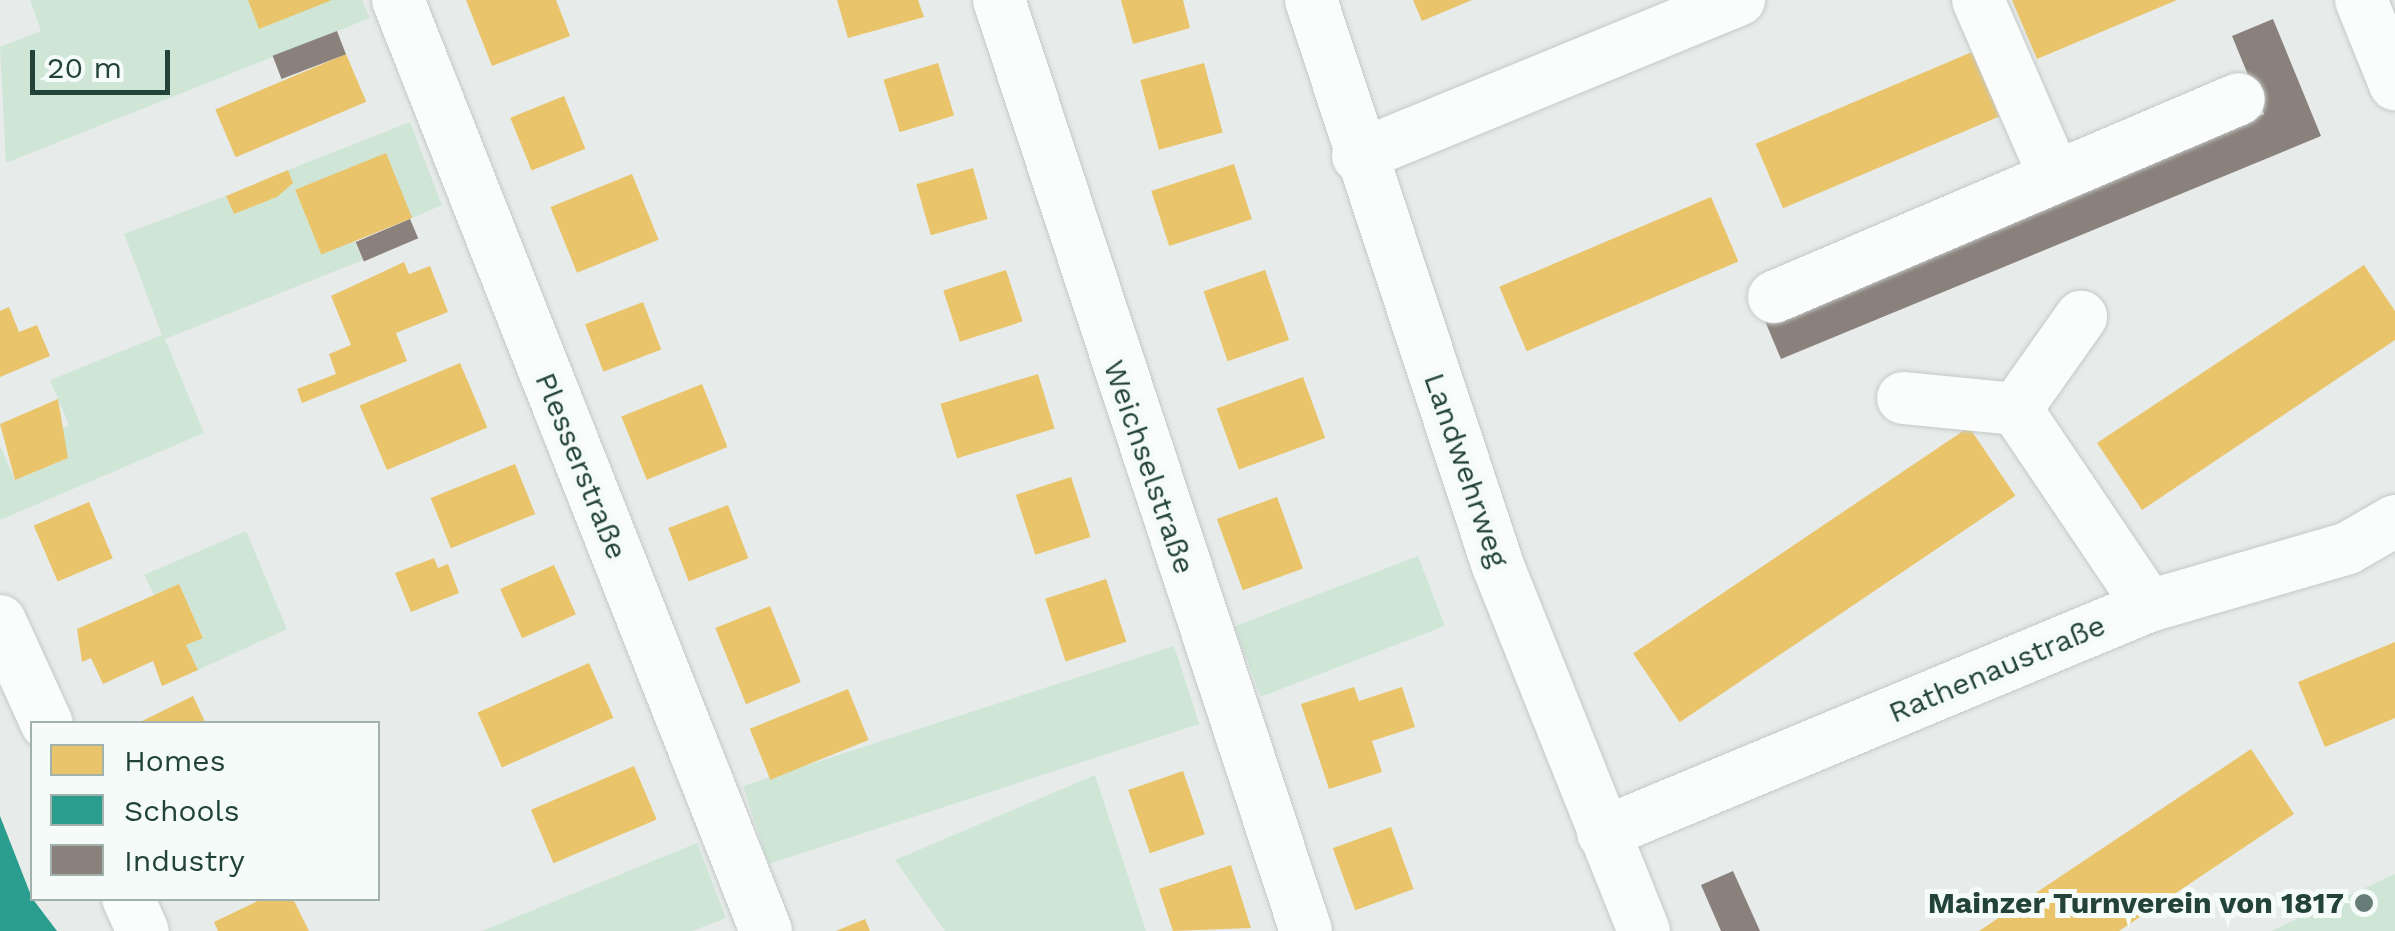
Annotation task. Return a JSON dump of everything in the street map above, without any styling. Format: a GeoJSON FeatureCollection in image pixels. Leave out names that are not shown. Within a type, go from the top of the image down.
{"type":"FeatureCollection","features":[{"type":"Feature","properties":{"kind":"street","name":"Plesserstraße"},"geometry":{"type":"LineString","coordinates":[[398,0],[766,931]]}},
{"type":"Feature","properties":{"kind":"street","name":"Weichselstraße"},"geometry":{"type":"LineString","coordinates":[[999,0],[1306,931]]}},
{"type":"Feature","properties":{"kind":"street","name":"Landwehrweg"},"geometry":{"type":"LineString","coordinates":[[1312,0],[1358,156],[1509,597],[1644,931]]}},
{"type":"Feature","properties":{"kind":"street"},"geometry":{"type":"LineString","coordinates":[[1358,156],[1740,0]]}},
{"type":"Feature","properties":{"kind":"street"},"geometry":{"type":"LineString","coordinates":[[1978,0],[2055,177]]}},
{"type":"Feature","properties":{"kind":"street"},"geometry":{"type":"LineString","coordinates":[[2361,0],[2395,84]]}},
{"type":"Feature","properties":{"kind":"street"},"geometry":{"type":"LineString","coordinates":[[1774,297],[2239,99]]}},
{"type":"Feature","properties":{"kind":"street"},"geometry":{"type":"LineString","coordinates":[[2016,409],[2081,317]]}},
{"type":"Feature","properties":{"kind":"street"},"geometry":{"type":"LineString","coordinates":[[1903,398],[2016,409]]}},
{"type":"Feature","properties":{"kind":"street"},"geometry":{"type":"LineString","coordinates":[[2016,409],[2150,606]]}},
{"type":"Feature","properties":{"kind":"street","name":"Rathenaustraße"},"geometry":{"type":"LineString","coordinates":[[1604,833],[2150,606],[2348,548],[2395,522]]}},
{"type":"Feature","properties":{"kind":"street"},"geometry":{"type":"LineString","coordinates":[[0,621],[46,721]]}},
{"type":"Feature","properties":{"kind":"street"},"geometry":{"type":"LineString","coordinates":[[129,901],[144,931]]}},
{"type":"Feature","properties":{"kind":"green space"},"geometry":{"type":"Polygon","coordinates":[[[30,0],[248,0],[260,29],[326,0],[362,0],[370,18],[6,163],[0,47],[41,31],[30,0]]]}},
{"type":"Feature","properties":{"kind":"green space"},"geometry":{"type":"Polygon","coordinates":[[[410,122],[442,205],[412,218],[385,154],[295,190],[321,254],[355,241],[363,260],[165,339],[204,433],[0,520],[0,446],[15,480],[68,458],[57,431],[69,425],[50,380],[162,335],[124,234],[226,196],[234,214],[276,197],[293,183],[288,170],[410,122]]]}},
{"type":"Feature","properties":{"kind":"green space"},"geometry":{"type":"Polygon","coordinates":[[[246,531],[287,629],[198,670],[186,645],[203,637],[179,584],[154,595],[144,575],[246,531]]]}},
{"type":"Feature","properties":{"kind":"green space"},"geometry":{"type":"Polygon","coordinates":[[[1418,556],[1445,626],[1261,697],[1234,627],[1418,556]]]}},
{"type":"Feature","properties":{"kind":"green space"},"geometry":{"type":"Polygon","coordinates":[[[1174,646],[1199,724],[769,864],[743,786],[1174,646]]]}},
{"type":"Feature","properties":{"kind":"green space"},"geometry":{"type":"Polygon","coordinates":[[[1095,775],[1146,931],[945,931],[895,860],[1095,775]]]}},
{"type":"Feature","properties":{"kind":"green space"},"geometry":{"type":"Polygon","coordinates":[[[697,843],[726,918],[693,931],[482,931],[697,843]]]}},
{"type":"Feature","properties":{"kind":"green space","name":"Mainzer Turnverein von 1817"},"geometry":{"type":"Polygon","coordinates":[[[2395,874],[2395,931],[2271,931],[2395,874]]]}},
{"type":"Feature","properties":{"kind":"building: Homes"},"geometry":{"type":"Polygon","coordinates":[[[248,0],[332,0],[259,29],[248,0]]]}},
{"type":"Feature","properties":{"kind":"building: Homes"},"geometry":{"type":"Polygon","coordinates":[[[466,0],[556,0],[570,36],[492,66],[466,0]]]}},
{"type":"Feature","properties":{"kind":"building: Homes"},"geometry":{"type":"Polygon","coordinates":[[[837,0],[918,0],[924,17],[848,38],[837,0]]]}},
{"type":"Feature","properties":{"kind":"building: Homes"},"geometry":{"type":"Polygon","coordinates":[[[1121,0],[1183,0],[1190,28],[1133,44],[1121,0]]]}},
{"type":"Feature","properties":{"kind":"building: Homes"},"geometry":{"type":"Polygon","coordinates":[[[1413,0],[1472,0],[1422,21],[1413,0]]]}},
{"type":"Feature","properties":{"kind":"building: Homes"},"geometry":{"type":"Polygon","coordinates":[[[2012,0],[2177,0],[2037,59],[2012,0]]]}},
{"type":"Feature","properties":{"kind":"building: Homes"},"geometry":{"type":"Polygon","coordinates":[[[1972,52],[1999,116],[1783,208],[1756,144],[1972,52]]]}},
{"type":"Feature","properties":{"kind":"building: Homes"},"geometry":{"type":"Polygon","coordinates":[[[346,54],[366,102],[236,157],[215,109],[346,54]]]}},
{"type":"Feature","properties":{"kind":"building: Homes"},"geometry":{"type":"Polygon","coordinates":[[[938,63],[954,116],[900,132],[883,80],[938,63]]]}},
{"type":"Feature","properties":{"kind":"building: Homes"},"geometry":{"type":"Polygon","coordinates":[[[1204,63],[1223,133],[1159,150],[1140,80],[1204,63]]]}},
{"type":"Feature","properties":{"kind":"building: Homes"},"geometry":{"type":"Polygon","coordinates":[[[564,96],[585,149],[532,171],[510,118],[564,96]]]}},
{"type":"Feature","properties":{"kind":"building: Homes"},"geometry":{"type":"Polygon","coordinates":[[[386,153],[412,218],[321,255],[295,190],[386,153]]]}},
{"type":"Feature","properties":{"kind":"building: Homes"},"geometry":{"type":"Polygon","coordinates":[[[1234,164],[1252,219],[1169,246],[1151,191],[1234,164]]]}},
{"type":"Feature","properties":{"kind":"building: Homes"},"geometry":{"type":"Polygon","coordinates":[[[973,168],[988,219],[931,235],[916,184],[973,168]]]}},
{"type":"Feature","properties":{"kind":"building: Homes"},"geometry":{"type":"Polygon","coordinates":[[[288,170],[293,183],[277,197],[234,214],[226,196],[288,170]]]}},
{"type":"Feature","properties":{"kind":"building: Homes"},"geometry":{"type":"Polygon","coordinates":[[[632,174],[659,240],[577,273],[550,207],[632,174]]]}},
{"type":"Feature","properties":{"kind":"building: Homes"},"geometry":{"type":"Polygon","coordinates":[[[1711,197],[1738,261],[1527,351],[1499,287],[1711,197]]]}},
{"type":"Feature","properties":{"kind":"building: Homes"},"geometry":{"type":"Polygon","coordinates":[[[404,262],[409,274],[430,266],[448,312],[396,333],[407,361],[302,403],[297,389],[336,374],[329,354],[351,345],[331,296],[404,262]]]}},
{"type":"Feature","properties":{"kind":"building: Homes"},"geometry":{"type":"Polygon","coordinates":[[[2364,265],[2395,311],[2395,340],[2142,510],[2097,443],[2364,265]]]}},
{"type":"Feature","properties":{"kind":"building: Homes"},"geometry":{"type":"Polygon","coordinates":[[[1006,270],[1023,321],[960,342],[943,290],[1006,270]]]}},
{"type":"Feature","properties":{"kind":"building: Homes"},"geometry":{"type":"Polygon","coordinates":[[[1265,270],[1289,340],[1228,361],[1204,291],[1265,270]]]}},
{"type":"Feature","properties":{"kind":"building: Homes"},"geometry":{"type":"Polygon","coordinates":[[[643,302],[661,350],[603,372],[585,324],[643,302]]]}},
{"type":"Feature","properties":{"kind":"building: Homes"},"geometry":{"type":"Polygon","coordinates":[[[9,307],[19,332],[37,325],[50,356],[0,377],[0,311],[9,307]]]}},
{"type":"Feature","properties":{"kind":"building: Homes"},"geometry":{"type":"Polygon","coordinates":[[[460,363],[487,427],[387,470],[360,406],[460,363]]]}},
{"type":"Feature","properties":{"kind":"building: Homes"},"geometry":{"type":"Polygon","coordinates":[[[1038,374],[1055,429],[957,458],[940,404],[1038,374]]]}},
{"type":"Feature","properties":{"kind":"building: Homes"},"geometry":{"type":"Polygon","coordinates":[[[1303,377],[1325,438],[1239,470],[1217,408],[1303,377]]]}},
{"type":"Feature","properties":{"kind":"building: Homes"},"geometry":{"type":"Polygon","coordinates":[[[702,384],[727,447],[647,480],[621,417],[702,384]]]}},
{"type":"Feature","properties":{"kind":"building: Homes"},"geometry":{"type":"Polygon","coordinates":[[[58,399],[68,458],[15,480],[0,424],[58,399]]]}},
{"type":"Feature","properties":{"kind":"building: Homes"},"geometry":{"type":"Polygon","coordinates":[[[1969,427],[2015,496],[1680,722],[1633,653],[1969,427]]]}},
{"type":"Feature","properties":{"kind":"building: Homes"},"geometry":{"type":"Polygon","coordinates":[[[515,464],[535,514],[451,548],[431,498],[515,464]]]}},
{"type":"Feature","properties":{"kind":"building: Homes"},"geometry":{"type":"Polygon","coordinates":[[[1071,477],[1090,537],[1035,555],[1016,495],[1071,477]]]}},
{"type":"Feature","properties":{"kind":"building: Homes"},"geometry":{"type":"Polygon","coordinates":[[[1277,497],[1303,568],[1243,590],[1217,519],[1277,497]]]}},
{"type":"Feature","properties":{"kind":"building: Homes"},"geometry":{"type":"Polygon","coordinates":[[[89,502],[113,558],[58,582],[34,525],[89,502]]]}},
{"type":"Feature","properties":{"kind":"building: Homes"},"geometry":{"type":"Polygon","coordinates":[[[728,505],[748,558],[689,581],[668,528],[728,505]]]}},
{"type":"Feature","properties":{"kind":"building: Homes"},"geometry":{"type":"Polygon","coordinates":[[[434,558],[438,568],[448,564],[459,593],[411,612],[395,573],[434,558]]]}},
{"type":"Feature","properties":{"kind":"building: Homes"},"geometry":{"type":"Polygon","coordinates":[[[554,565],[576,614],[522,638],[500,589],[554,565]]]}},
{"type":"Feature","properties":{"kind":"building: Homes"},"geometry":{"type":"Polygon","coordinates":[[[1106,579],[1126,642],[1066,662],[1045,599],[1106,579]]]}},
{"type":"Feature","properties":{"kind":"building: Homes"},"geometry":{"type":"Polygon","coordinates":[[[179,584],[203,638],[186,645],[198,670],[162,686],[153,661],[103,684],[91,658],[82,662],[77,629],[179,584]]]}},
{"type":"Feature","properties":{"kind":"building: Homes"},"geometry":{"type":"Polygon","coordinates":[[[770,606],[801,682],[746,704],[715,628],[770,606]]]}},
{"type":"Feature","properties":{"kind":"building: Homes"},"geometry":{"type":"Polygon","coordinates":[[[2395,642],[2395,718],[2325,747],[2298,682],[2395,642]]]}},
{"type":"Feature","properties":{"kind":"building: Homes"},"geometry":{"type":"Polygon","coordinates":[[[589,663],[613,718],[502,767],[478,713],[589,663]]]}},
{"type":"Feature","properties":{"kind":"building: Homes"},"geometry":{"type":"Polygon","coordinates":[[[1354,687],[1359,701],[1402,687],[1415,727],[1372,741],[1382,772],[1329,789],[1301,704],[1354,687]]]}},
{"type":"Feature","properties":{"kind":"building: Homes"},"geometry":{"type":"Polygon","coordinates":[[[848,689],[869,740],[770,780],[750,729],[848,689]]]}},
{"type":"Feature","properties":{"kind":"building: Homes"},"geometry":{"type":"Polygon","coordinates":[[[193,696],[205,721],[142,721],[193,696]]]}},
{"type":"Feature","properties":{"kind":"building: Homes"},"geometry":{"type":"Polygon","coordinates":[[[2251,749],[2294,814],[2119,931],[1979,931],[2251,749]]]}},
{"type":"Feature","properties":{"kind":"building: Homes"},"geometry":{"type":"Polygon","coordinates":[[[634,766],[657,819],[554,863],[531,810],[634,766]]]}},
{"type":"Feature","properties":{"kind":"building: Homes"},"geometry":{"type":"Polygon","coordinates":[[[1183,771],[1205,834],[1150,853],[1128,790],[1183,771]]]}},
{"type":"Feature","properties":{"kind":"building: Homes"},"geometry":{"type":"Polygon","coordinates":[[[1391,827],[1414,889],[1355,910],[1333,848],[1391,827]]]}},
{"type":"Feature","properties":{"kind":"building: Homes"},"geometry":{"type":"Polygon","coordinates":[[[1231,865],[1251,928],[1173,931],[1159,889],[1231,865]]]}},
{"type":"Feature","properties":{"kind":"building: Homes"},"geometry":{"type":"Polygon","coordinates":[[[258,901],[294,901],[309,931],[218,931],[214,922],[258,901]]]}},
{"type":"Feature","properties":{"kind":"building: Homes"},"geometry":{"type":"Polygon","coordinates":[[[865,919],[870,931],[836,931],[865,919]]]}},
{"type":"Feature","properties":{"kind":"building: Schools"},"geometry":{"type":"Polygon","coordinates":[[[0,816],[30,901],[34,901],[57,931],[0,931],[0,816]]]}},
{"type":"Feature","properties":{"kind":"building: Industry"},"geometry":{"type":"Polygon","coordinates":[[[2273,19],[2321,136],[1781,359],[1765,321],[2264,114],[2232,36],[2273,19]]]}},
{"type":"Feature","properties":{"kind":"building: Industry"},"geometry":{"type":"Polygon","coordinates":[[[337,31],[346,54],[282,79],[273,56],[337,31]]]}},
{"type":"Feature","properties":{"kind":"building: Industry"},"geometry":{"type":"Polygon","coordinates":[[[410,219],[418,238],[364,261],[356,242],[410,219]]]}},
{"type":"Feature","properties":{"kind":"building: Industry"},"geometry":{"type":"Polygon","coordinates":[[[1733,871],[1760,931],[1721,931],[1701,885],[1733,871]]]}},
{"type":"Feature","properties":{"kind":"place","name":"Mainzer Turnverein von 1817"},"geometry":{"type":"Point","coordinates":[2364,903]}}]}
